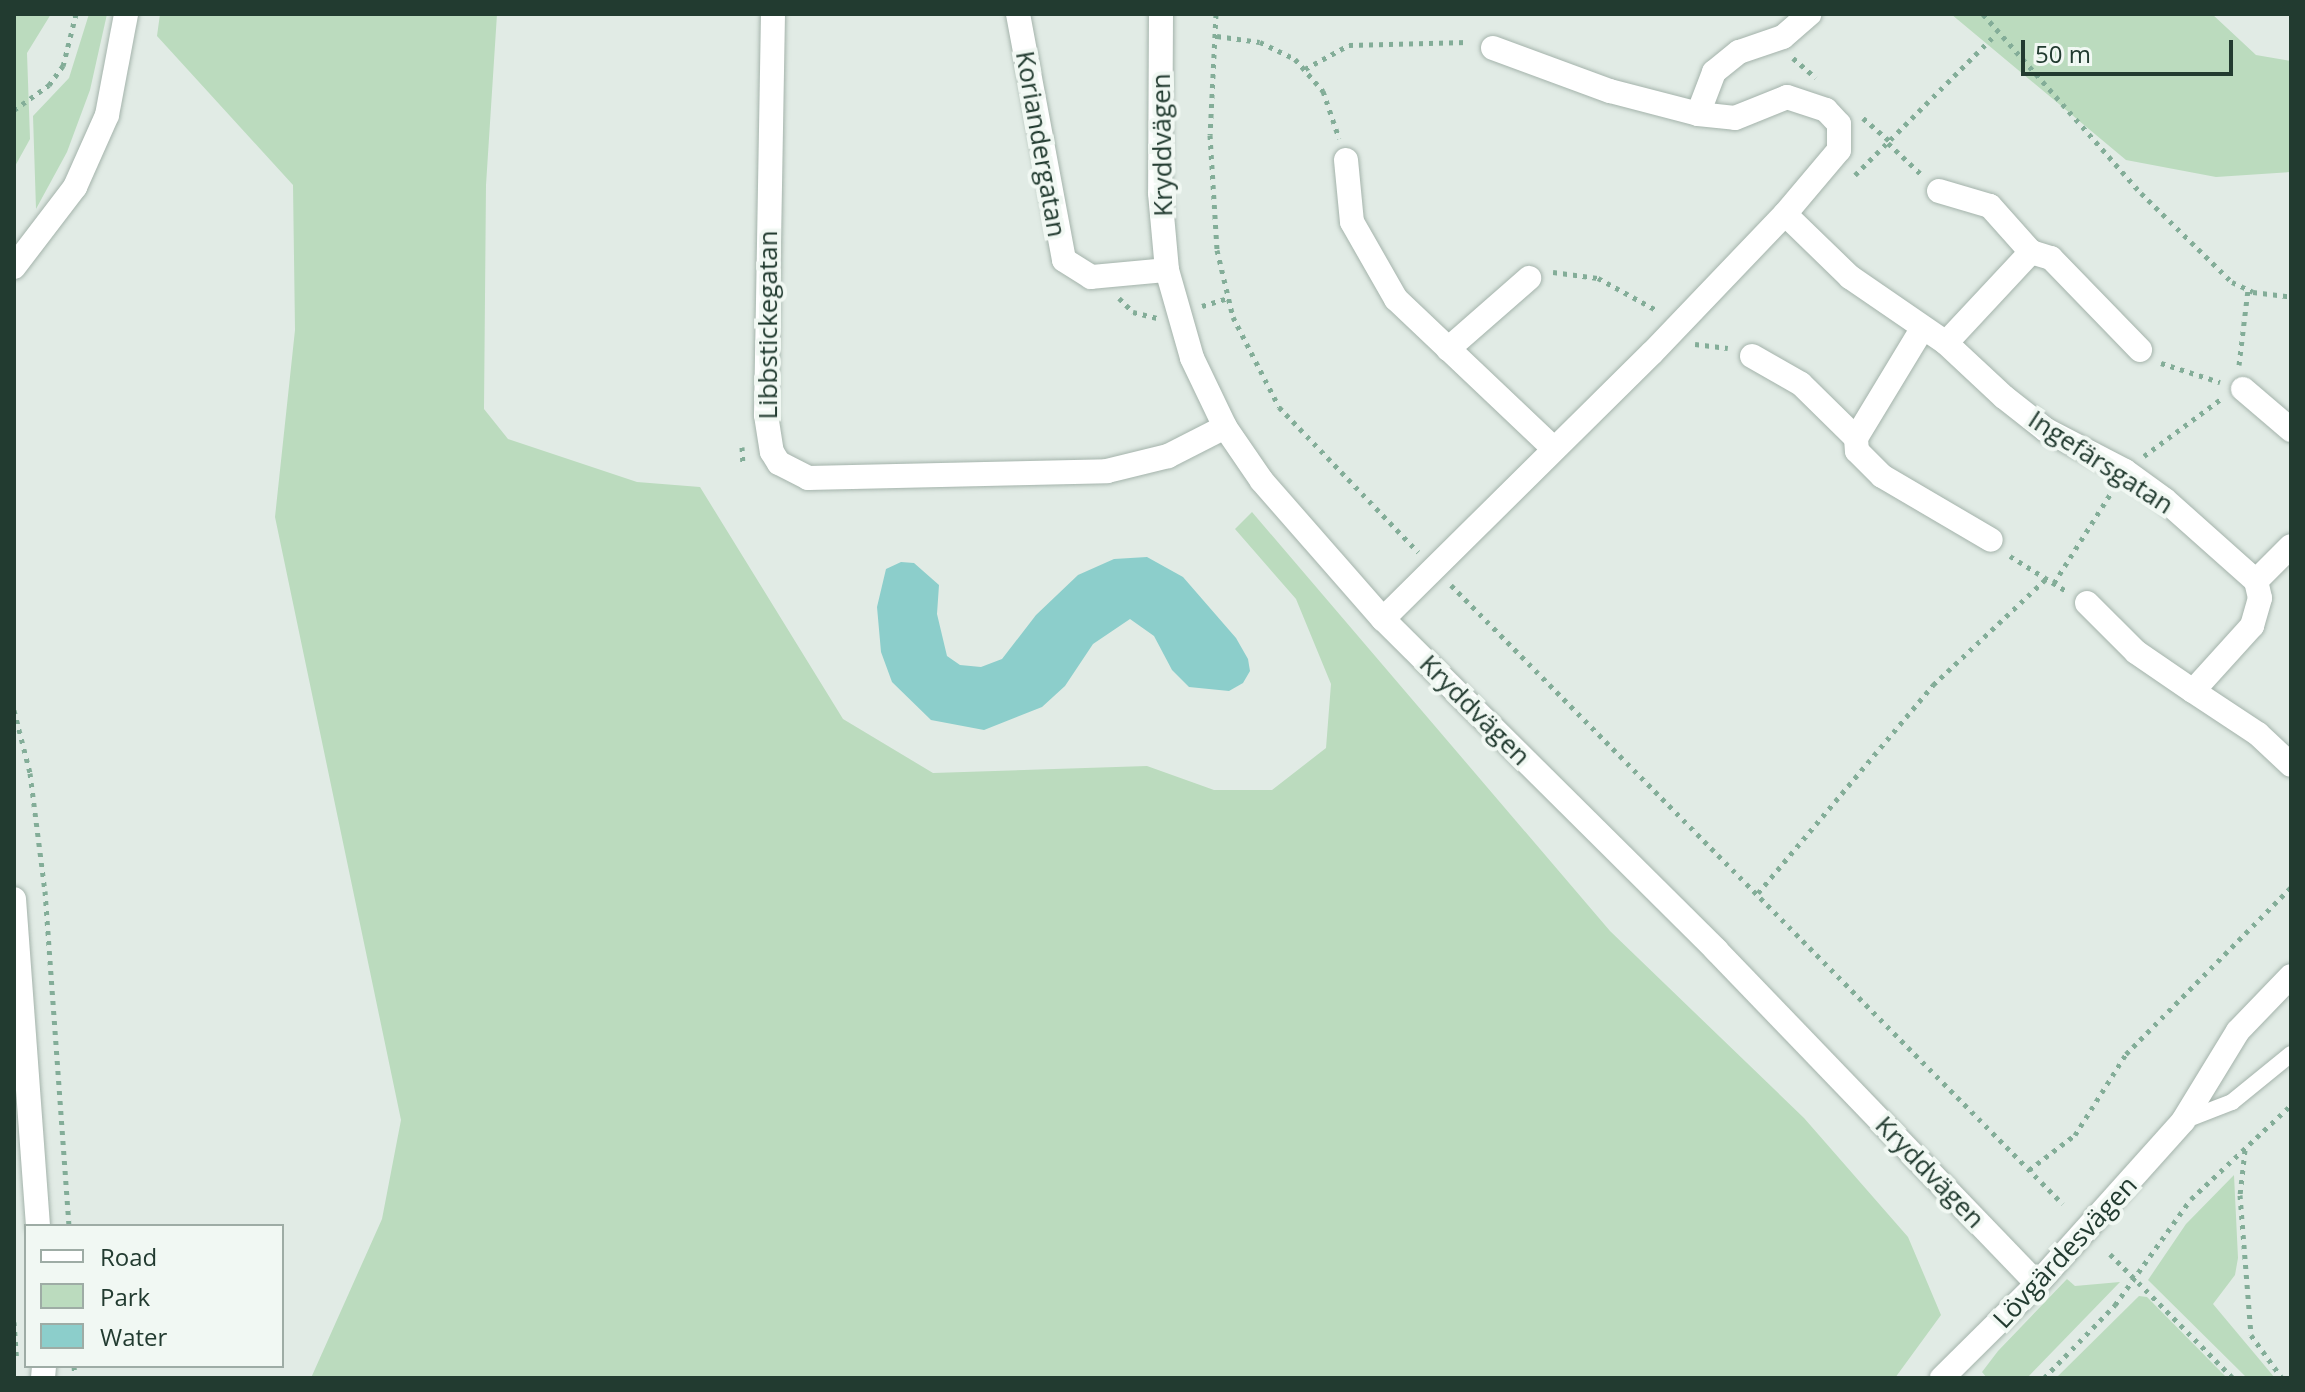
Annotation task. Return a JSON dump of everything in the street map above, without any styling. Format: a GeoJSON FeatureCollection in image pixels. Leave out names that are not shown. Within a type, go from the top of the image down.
{"type":"FeatureCollection","features":[{"type":"Feature","properties":{"kind":"street"},"geometry":{"type":"LineString","coordinates":[[14,267],[75,187],[107,115],[126,14]]}},
{"type":"Feature","properties":{"kind":"street","name":"Libbstickegatan"},"geometry":{"type":"LineString","coordinates":[[773,14],[766,415],[772,452],[779,463],[808,478],[1107,471],[1168,456],[1225,427]]}},
{"type":"Feature","properties":{"kind":"street","name":"Koriandergatan"},"geometry":{"type":"LineString","coordinates":[[1018,14],[1064,260],[1091,277],[1167,270]]}},
{"type":"Feature","properties":{"kind":"street","name":"Kryddvägen"},"geometry":{"type":"LineString","coordinates":[[1161,14],[1160,193],[1167,270],[1192,358],[1225,427],[1262,481],[1383,619],[1716,950],[2037,1284]]}},
{"type":"Feature","properties":{"kind":"street"},"geometry":{"type":"LineString","coordinates":[[1698,114],[1714,72],[1739,52],[1783,37],[1809,14]]}},
{"type":"Feature","properties":{"kind":"street"},"geometry":{"type":"LineString","coordinates":[[1383,619],[1677,328],[1832,163],[1839,150],[1839,124],[1809,101],[1787,97],[1735,118],[1698,114],[1610,91],[1493,48]]}},
{"type":"Feature","properties":{"kind":"street"},"geometry":{"type":"LineString","coordinates":[[1346,160],[1352,222],[1396,299],[1554,449]]}},
{"type":"Feature","properties":{"kind":"street"},"geometry":{"type":"LineString","coordinates":[[1939,191],[1990,206],[2031,252],[2051,258],[2140,350]]}},
{"type":"Feature","properties":{"kind":"street","name":"Ingefärsgatan"},"geometry":{"type":"LineString","coordinates":[[1785,214],[1850,277],[1946,343],[2046,430],[2127,473],[2256,581]]}},
{"type":"Feature","properties":{"kind":"street"},"geometry":{"type":"LineString","coordinates":[[1946,343],[2031,252]]}},
{"type":"Feature","properties":{"kind":"street"},"geometry":{"type":"LineString","coordinates":[[1448,349],[1529,278]]}},
{"type":"Feature","properties":{"kind":"street"},"geometry":{"type":"LineString","coordinates":[[1856,438],[1922,329]]}},
{"type":"Feature","properties":{"kind":"street"},"geometry":{"type":"LineString","coordinates":[[1752,356],[1801,384],[1856,438],[1864,462],[1991,540]]}},
{"type":"Feature","properties":{"kind":"street"},"geometry":{"type":"LineString","coordinates":[[2239,388],[2291,430]]}},
{"type":"Feature","properties":{"kind":"street"},"geometry":{"type":"LineString","coordinates":[[2193,691],[2252,626],[2260,598],[2256,581],[2291,546]]}},
{"type":"Feature","properties":{"kind":"street"},"geometry":{"type":"LineString","coordinates":[[2087,603],[2136,652],[2248,726],[2291,765]]}},
{"type":"Feature","properties":{"kind":"street"},"geometry":{"type":"LineString","coordinates":[[14,899],[38,1224]]}},
{"type":"Feature","properties":{"kind":"street","name":"Lövgärdesvägen"},"geometry":{"type":"LineString","coordinates":[[1942,1378],[2037,1284],[2183,1121],[2238,1031],[2291,976]]}},
{"type":"Feature","properties":{"kind":"lane","name":"Lövgärdesvägen"},"geometry":{"type":"LineString","coordinates":[[2183,1121],[2232,1102],[2291,1054]]}},
{"type":"Feature","properties":{"kind":"path"},"geometry":{"type":"LineString","coordinates":[[14,110],[49,85],[63,66],[76,14]]}},
{"type":"Feature","properties":{"kind":"path"},"geometry":{"type":"LineString","coordinates":[[1216,14],[1210,135],[1217,250],[1233,317],[1279,407],[2063,1204]]}},
{"type":"Feature","properties":{"kind":"path"},"geometry":{"type":"LineString","coordinates":[[1983,14],[1996,34],[2141,193],[2232,282],[2248,290],[2291,297]]}},
{"type":"Feature","properties":{"kind":"path"},"geometry":{"type":"LineString","coordinates":[[1844,186],[1996,34]]}},
{"type":"Feature","properties":{"kind":"path"},"geometry":{"type":"LineString","coordinates":[[1217,36],[1278,49],[1305,69],[1336,118],[1346,160]]}},
{"type":"Feature","properties":{"kind":"path"},"geometry":{"type":"LineString","coordinates":[[1305,69],[1349,45],[1461,40],[1493,48]]}},
{"type":"Feature","properties":{"kind":"path"},"geometry":{"type":"LineString","coordinates":[[1887,143],[1939,191]]}},
{"type":"Feature","properties":{"kind":"path"},"geometry":{"type":"LineString","coordinates":[[1529,278],[1571,272],[1598,278],[1634,295],[1696,345],[1752,356]]}},
{"type":"Feature","properties":{"kind":"path"},"geometry":{"type":"LineString","coordinates":[[2054,583],[2127,473],[2239,388],[2248,290]]}},
{"type":"Feature","properties":{"kind":"path"},"geometry":{"type":"LineString","coordinates":[[2140,350],[2152,360],[2239,388]]}},
{"type":"Feature","properties":{"kind":"path"},"geometry":{"type":"LineString","coordinates":[[1991,540],[2087,603]]}},
{"type":"Feature","properties":{"kind":"path"},"geometry":{"type":"LineString","coordinates":[[1758,893],[1933,685],[2047,578]]}},
{"type":"Feature","properties":{"kind":"path"},"geometry":{"type":"LineString","coordinates":[[14,710],[30,773],[45,891],[69,1224]]}},
{"type":"Feature","properties":{"kind":"path"},"geometry":{"type":"LineString","coordinates":[[2029,1170],[2075,1135],[2126,1054],[2291,887]]}},
{"type":"Feature","properties":{"kind":"path"},"geometry":{"type":"LineString","coordinates":[[2044,1378],[2136,1280],[2191,1199],[2291,1105]]}},
{"type":"Feature","properties":{"kind":"path"},"geometry":{"type":"LineString","coordinates":[[2245,1150],[2240,1195],[2251,1335],[2282,1378]]}},
{"type":"Feature","properties":{"kind":"path"},"geometry":{"type":"LineString","coordinates":[[2110,1254],[2233,1378]]}},
{"type":"Feature","properties":{"kind":"path"},"geometry":{"type":"LineString","coordinates":[[14,1322],[17,1365]]}},
{"type":"Feature","properties":{"kind":"green space"},"geometry":{"type":"Polygon","coordinates":[[[14,14],[51,14],[27,53],[30,139],[14,168],[14,14]]]}},
{"type":"Feature","properties":{"kind":"green space"},"geometry":{"type":"Polygon","coordinates":[[[89,14],[107,14],[90,90],[67,152],[36,209],[33,116],[69,78],[89,14]]]}},
{"type":"Feature","properties":{"kind":"green space"},"geometry":{"type":"Polygon","coordinates":[[[160,14],[497,14],[486,185],[484,409],[508,439],[637,482],[700,487],[843,719],[933,773],[1147,766],[1214,790],[1272,790],[1326,748],[1331,684],[1296,599],[1235,529],[1252,512],[1610,931],[1804,1118],[1908,1237],[1941,1315],[1895,1378],[311,1378],[382,1219],[401,1120],[275,517],[295,330],[293,185],[157,36],[160,14]]]}},
{"type":"Feature","properties":{"kind":"green space"},"geometry":{"type":"Polygon","coordinates":[[[1951,14],[2212,14],[2256,55],[2291,61],[2291,172],[2216,177],[2126,160],[1951,14]]]}},
{"type":"Feature","properties":{"kind":"green space"},"geometry":{"type":"Polygon","coordinates":[[[2234,1175],[2238,1258],[2235,1275],[2213,1304],[2275,1378],[2247,1378],[2148,1280],[2186,1224],[2234,1175]]]}},
{"type":"Feature","properties":{"kind":"green space"},"geometry":{"type":"Polygon","coordinates":[[[2067,1279],[2075,1286],[2120,1282],[2027,1378],[1987,1378],[1982,1372],[1998,1351],[2067,1279]]]}},
{"type":"Feature","properties":{"kind":"green space"},"geometry":{"type":"Polygon","coordinates":[[[2139,1296],[2147,1297],[2227,1378],[2056,1378],[2139,1296]]]}},
{"type":"Feature","properties":{"kind":"water"},"geometry":{"type":"Polygon","coordinates":[[[1147,557],[1183,577],[1236,638],[1248,659],[1250,671],[1243,683],[1229,691],[1189,687],[1172,670],[1154,636],[1130,619],[1093,644],[1065,686],[1042,707],[984,730],[931,720],[892,682],[881,652],[877,607],[886,569],[901,562],[914,563],[939,585],[937,614],[947,656],[960,665],[981,667],[1002,659],[1036,615],[1078,575],[1114,559],[1147,557]]]}}]}
